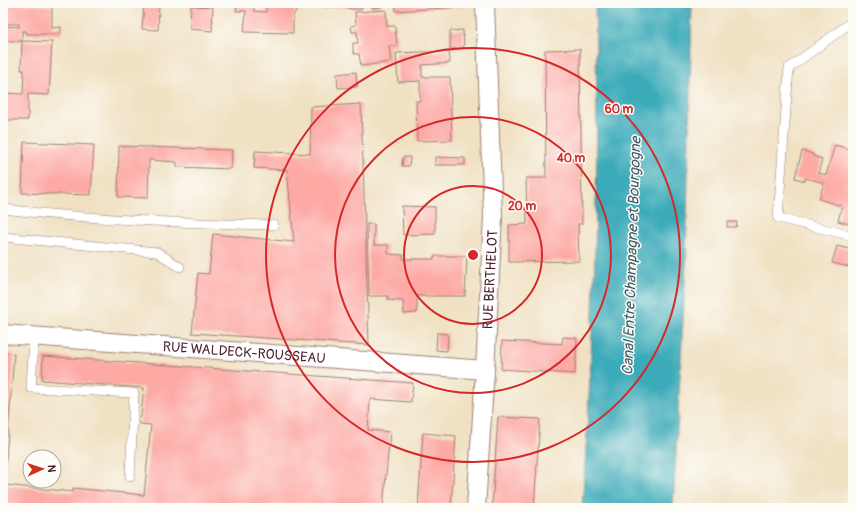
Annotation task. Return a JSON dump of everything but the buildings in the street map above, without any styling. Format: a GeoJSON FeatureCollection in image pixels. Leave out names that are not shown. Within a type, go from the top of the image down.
{"type":"FeatureCollection","features":[{"type":"Feature","properties":{"kind":"street","name":"RUE BERTHELOT"},"geometry":{"type":"LineString","coordinates":[[476,508],[493,217],[485,3]]}},
{"type":"Feature","properties":{"kind":"street","name":"RUE WALDECK-ROUSSEAU"},"geometry":{"type":"LineString","coordinates":[[3,334],[485,370]]}},
{"type":"Feature","properties":{"kind":"lane"},"geometry":{"type":"LineString","coordinates":[[853,20],[789,68],[778,218],[853,236]]}},
{"type":"Feature","properties":{"kind":"lane"},"geometry":{"type":"LineString","coordinates":[[3,209],[92,218],[187,223],[274,225]]}},
{"type":"Feature","properties":{"kind":"lane"},"geometry":{"type":"LineString","coordinates":[[3,238],[157,252],[180,267]]}},
{"type":"Feature","properties":{"kind":"lane"},"geometry":{"type":"LineString","coordinates":[[34,337],[31,388],[134,393],[130,477]]}},
{"type":"Feature","properties":{"kind":"water","name":"Canal Entre Champagne et Bourgogne"},"geometry":{"type":"Polygon","coordinates":[[[595,3],[692,3],[686,264],[673,508],[582,508],[590,382],[595,256],[597,129],[595,3]]]}}]}
